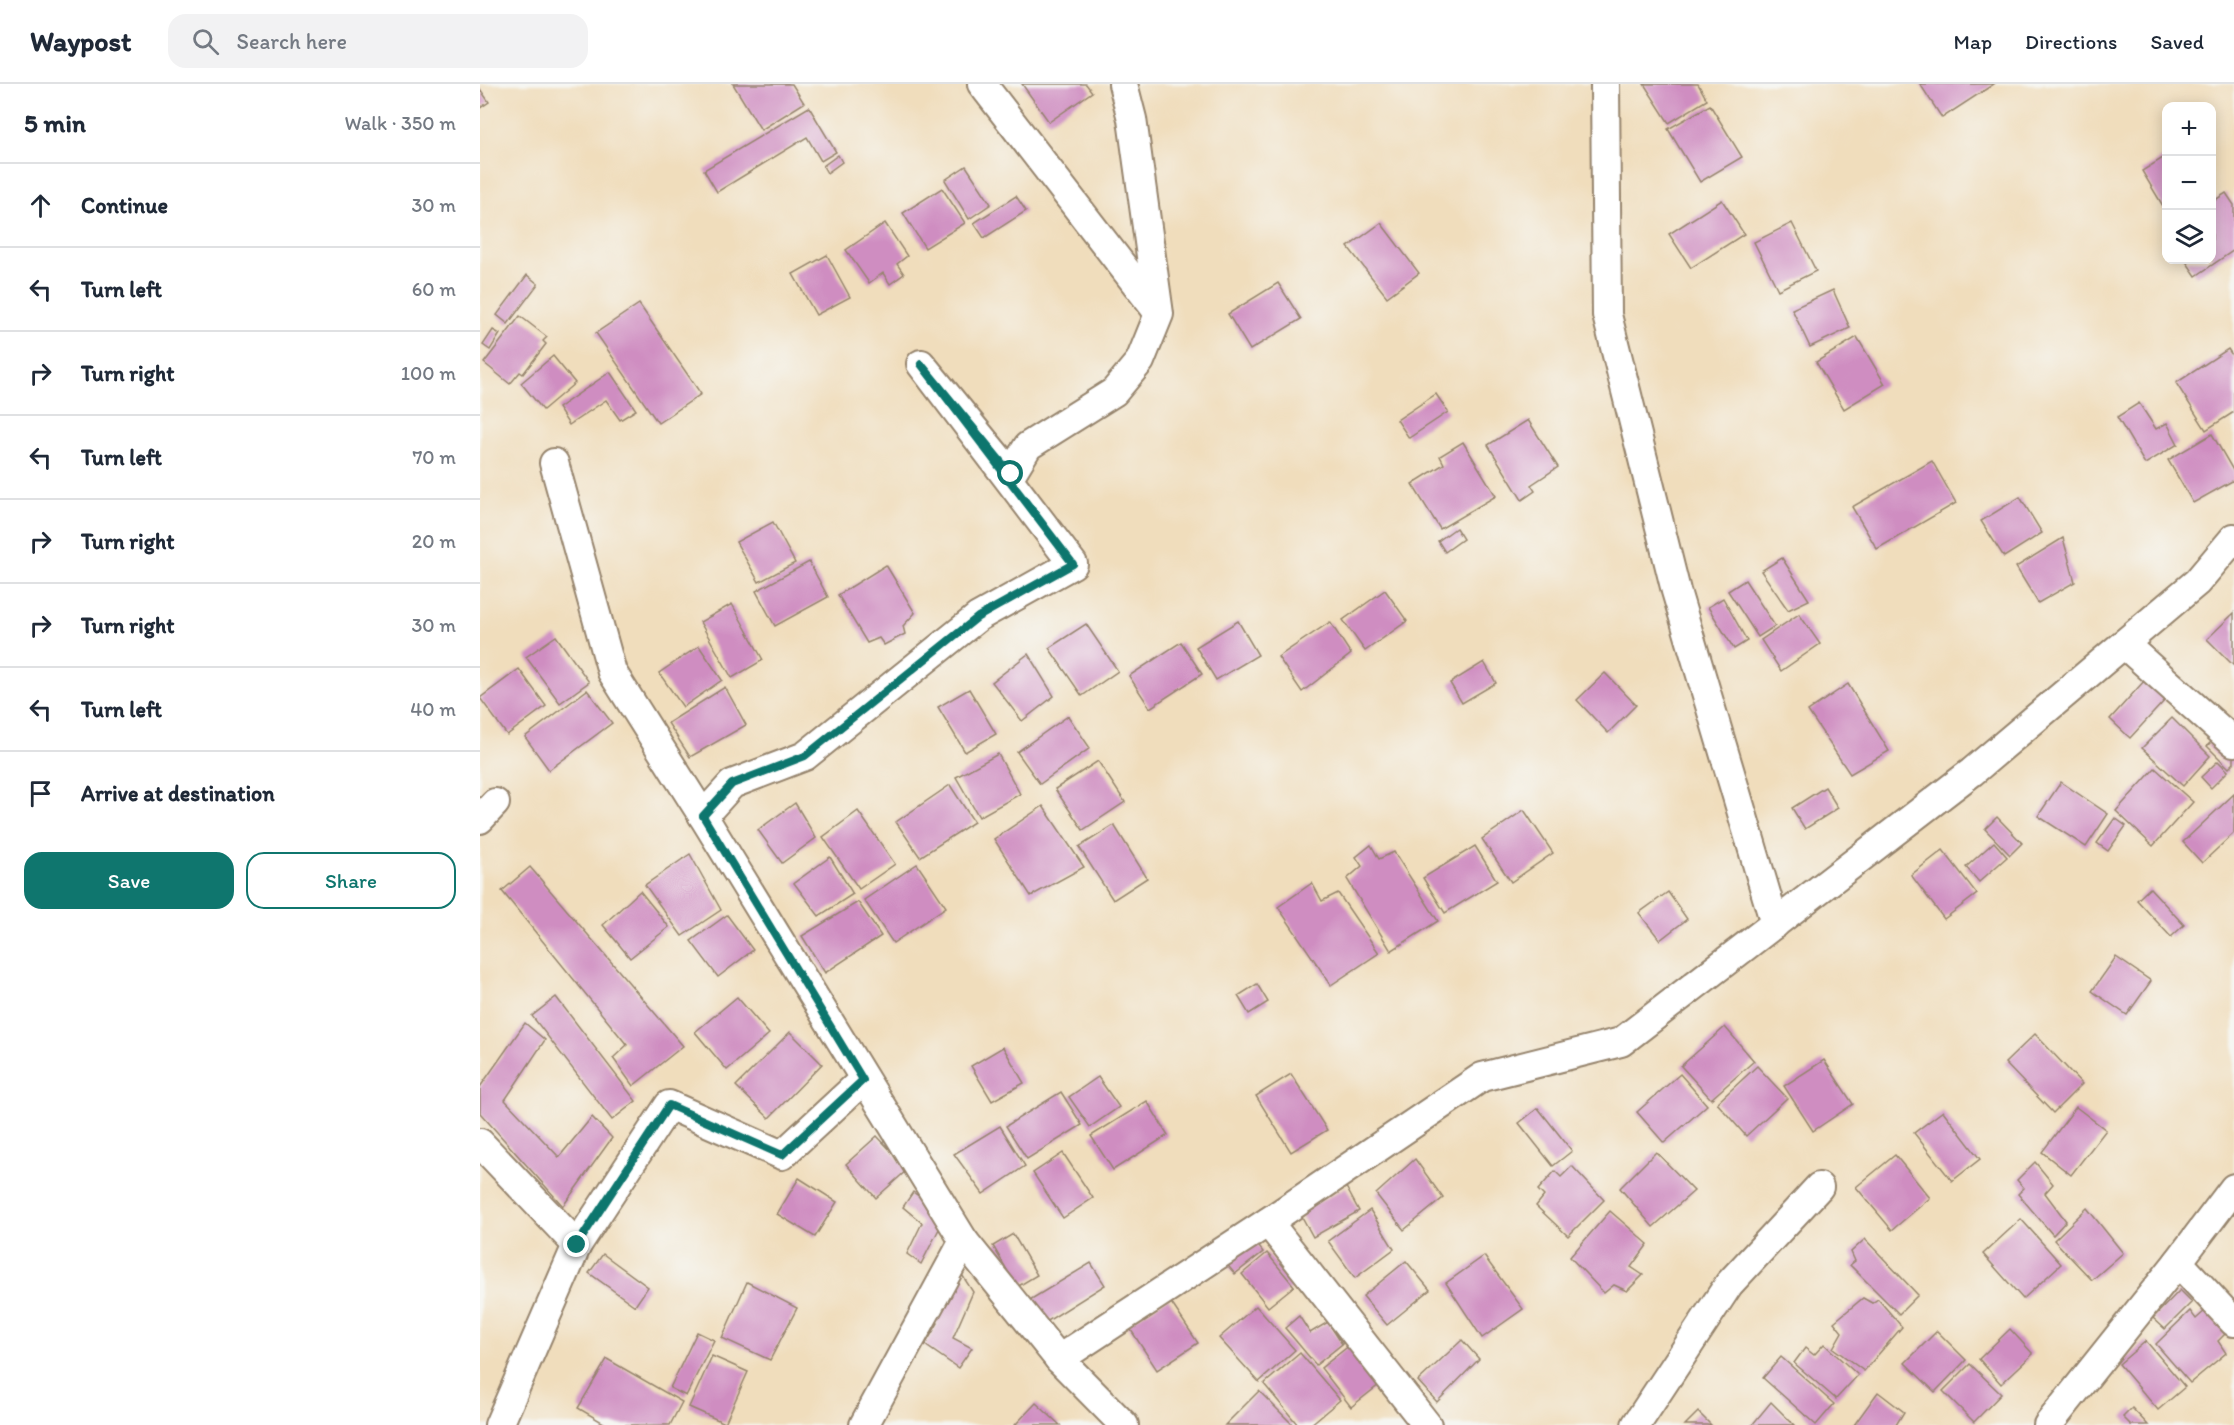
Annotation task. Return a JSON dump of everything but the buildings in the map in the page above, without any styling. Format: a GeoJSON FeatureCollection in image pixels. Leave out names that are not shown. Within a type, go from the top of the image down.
{"type":"FeatureCollection","features":[{"type":"Feature","properties":{"kind":"street"},"geometry":{"type":"LineString","coordinates":[[982,84],[1159,314]]}},
{"type":"Feature","properties":{"kind":"street"},"geometry":{"type":"LineString","coordinates":[[703,816],[732,784],[805,756],[978,617],[1073,564],[921,364],[1011,474],[1028,446],[1114,392],[1140,361],[1159,314],[1132,119],[1123,84]]}},
{"type":"Feature","properties":{"kind":"street"},"geometry":{"type":"LineString","coordinates":[[1605,84],[1607,315],[1676,591],[1775,924]]}},
{"type":"Feature","properties":{"kind":"street"},"geometry":{"type":"LineString","coordinates":[[554,463],[612,672],[964,1241],[1059,1359],[1124,1425]]}},
{"type":"Feature","properties":{"kind":"street"},"geometry":{"type":"LineString","coordinates":[[1059,1359],[1268,1222],[1482,1077],[1622,1042],[1972,772],[2197,582],[2234,538]]}},
{"type":"Feature","properties":{"kind":"street"},"geometry":{"type":"LineString","coordinates":[[2124,644],[2234,742]]}},
{"type":"Feature","properties":{"kind":"street"},"geometry":{"type":"LineString","coordinates":[[499,1425],[577,1245],[669,1105],[782,1155],[863,1080]]}},
{"type":"Feature","properties":{"kind":"street"},"geometry":{"type":"LineString","coordinates":[[480,1143],[577,1245]]}},
{"type":"Feature","properties":{"kind":"street"},"geometry":{"type":"LineString","coordinates":[[1636,1425],[1729,1284],[1819,1186]]}},
{"type":"Feature","properties":{"kind":"street"},"geometry":{"type":"LineString","coordinates":[[2048,1425],[2234,1188]]}},
{"type":"Feature","properties":{"kind":"street"},"geometry":{"type":"LineString","coordinates":[[1268,1222],[1427,1425]]}},
{"type":"Feature","properties":{"kind":"street"},"geometry":{"type":"LineString","coordinates":[[864,1425],[964,1241]]}},
{"type":"Feature","properties":{"kind":"street"},"geometry":{"type":"LineString","coordinates":[[2178,1262],[2234,1322]]}},
{"type":"Feature","properties":{"kind":"route"},"geometry":{"type":"LineString","coordinates":[[577,1245],[669,1105],[782,1155],[863,1080],[703,816],[732,784],[805,756],[978,617],[1073,564],[921,364],[1011,474]]}}]}
